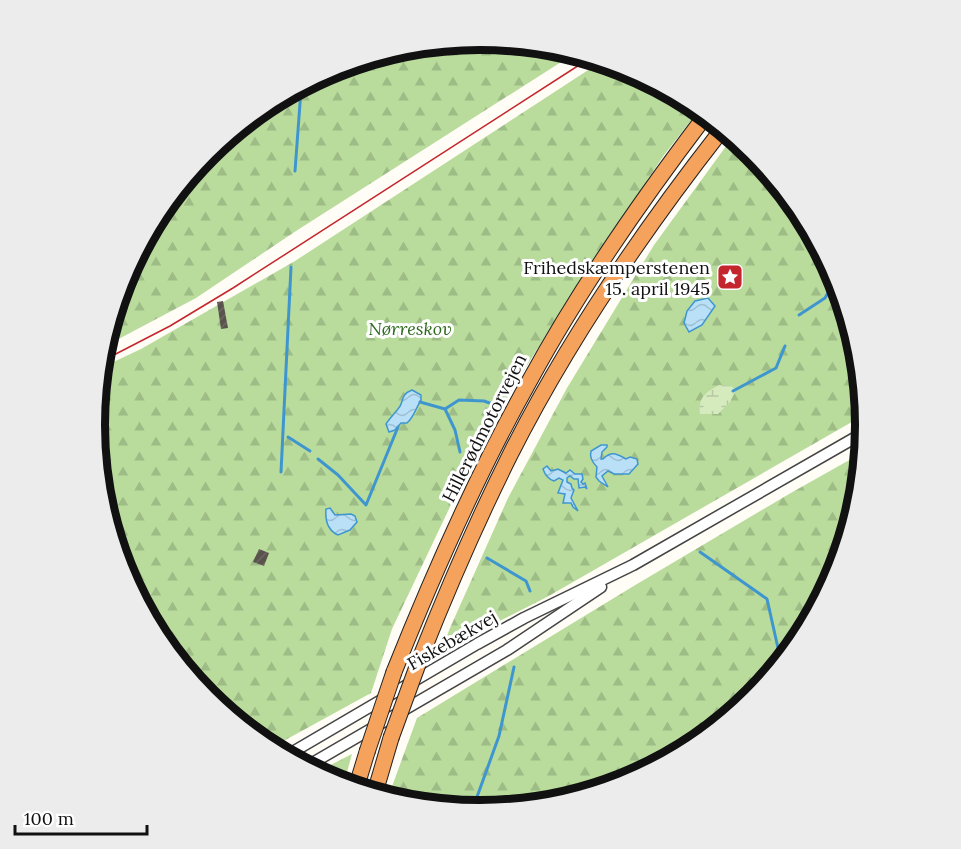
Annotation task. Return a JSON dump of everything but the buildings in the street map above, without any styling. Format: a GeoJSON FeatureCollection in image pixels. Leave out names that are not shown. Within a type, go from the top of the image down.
{"type":"FeatureCollection","features":[{"type":"Feature","properties":{"kind":"highway","name":"Hillerødmotorvejen"},"geometry":{"type":"LineString","coordinates":[[359,779],[394,672],[444,551],[494,447],[530,378],[615,241],[701,121]]}},
{"type":"Feature","properties":{"kind":"highway","name":"Hillerødmotorvejen"},"geometry":{"type":"LineString","coordinates":[[377,785],[421,656],[460,560],[511,455],[546,389],[631,253],[718,135]]}},
{"type":"Feature","properties":{"kind":"street","name":"Fiskebækvej"},"geometry":{"type":"LineString","coordinates":[[296,750],[522,619],[633,565],[855,438]]}},
{"type":"Feature","properties":{"kind":"street","name":"Fiskebækvej"},"geometry":{"type":"LineString","coordinates":[[315,761],[507,650],[633,565]]}},
{"type":"Feature","properties":{"kind":"green space"},"geometry":{"type":"Polygon","coordinates":[[[456,50],[505,50],[565,59],[296,231],[196,298],[115,341],[134,281],[169,216],[215,159],[272,113],[337,78],[383,62],[407,57],[456,50]]]}},
{"type":"Feature","properties":{"kind":"green space","name":"Nørreskov"},"geometry":{"type":"Polygon","coordinates":[[[593,67],[646,88],[694,117],[664,155],[569,298],[485,433],[392,629],[371,693],[282,742],[252,722],[215,690],[183,653],[156,612],[134,568],[118,522],[109,473],[105,424],[111,363],[141,349],[295,261],[593,67]]]}},
{"type":"Feature","properties":{"kind":"green space"},"geometry":{"type":"Polygon","coordinates":[[[728,143],[746,159],[778,196],[817,259],[843,327],[852,376],[855,420],[547,597],[450,646],[445,641],[450,628],[508,498],[567,388],[654,245],[728,143]]]}},
{"type":"Feature","properties":{"kind":"green space"},"geometry":{"type":"Polygon","coordinates":[[[719,385],[731,386],[736,390],[730,402],[718,414],[700,414],[701,399],[719,385]]]}},
{"type":"Feature","properties":{"kind":"green space"},"geometry":{"type":"Polygon","coordinates":[[[854,457],[848,498],[836,545],[805,612],[778,653],[762,672],[746,690],[709,722],[646,761],[578,787],[529,796],[480,800],[432,796],[391,789],[417,718],[789,494],[854,457]]]}},
{"type":"Feature","properties":{"kind":"green space"},"geometry":{"type":"Polygon","coordinates":[[[352,754],[346,775],[327,767],[352,754]]]}},
{"type":"Feature","properties":{"kind":"water"},"geometry":{"type":"Polygon","coordinates":[[[708,298],[715,306],[702,325],[689,332],[684,323],[687,311],[695,301],[708,298]]]}},
{"type":"Feature","properties":{"kind":"water"},"geometry":{"type":"Polygon","coordinates":[[[412,390],[421,395],[421,400],[413,415],[407,423],[401,423],[395,430],[389,432],[386,424],[400,406],[405,394],[412,390]]]}},
{"type":"Feature","properties":{"kind":"water"},"geometry":{"type":"Polygon","coordinates":[[[601,445],[607,445],[607,447],[602,452],[601,459],[614,454],[626,459],[630,457],[637,459],[638,464],[629,474],[614,474],[608,471],[602,476],[608,487],[596,477],[597,467],[591,456],[591,451],[601,445]]]}},
{"type":"Feature","properties":{"kind":"water"},"geometry":{"type":"Polygon","coordinates":[[[547,466],[551,471],[558,469],[566,473],[570,470],[575,474],[582,474],[581,482],[585,483],[587,489],[579,488],[578,479],[570,476],[567,478],[567,482],[574,490],[571,498],[578,511],[571,503],[563,503],[565,494],[558,493],[563,480],[559,478],[554,481],[548,478],[543,469],[547,466]]]}},
{"type":"Feature","properties":{"kind":"water"},"geometry":{"type":"Polygon","coordinates":[[[330,508],[335,515],[355,516],[357,522],[350,530],[338,535],[331,530],[326,521],[326,509],[330,508]]]}},
{"type":"Feature","properties":{"kind":"waterway"},"geometry":{"type":"LineString","coordinates":[[295,171],[301,96]]}},
{"type":"Feature","properties":{"kind":"waterway"},"geometry":{"type":"LineString","coordinates":[[281,472],[291,267]]}},
{"type":"Feature","properties":{"kind":"waterway"},"geometry":{"type":"LineString","coordinates":[[799,315],[825,298],[830,289]]}},
{"type":"Feature","properties":{"kind":"waterway"},"geometry":{"type":"LineString","coordinates":[[733,391],[776,368],[785,346]]}},
{"type":"Feature","properties":{"kind":"waterway"},"geometry":{"type":"LineString","coordinates":[[445,409],[459,400],[484,401],[495,405]]}},
{"type":"Feature","properties":{"kind":"waterway"},"geometry":{"type":"LineString","coordinates":[[420,402],[445,409],[455,430],[460,452]]}},
{"type":"Feature","properties":{"kind":"waterway"},"geometry":{"type":"LineString","coordinates":[[318,459],[338,475],[366,505],[398,427]]}},
{"type":"Feature","properties":{"kind":"waterway"},"geometry":{"type":"LineString","coordinates":[[288,437],[310,451]]}},
{"type":"Feature","properties":{"kind":"waterway"},"geometry":{"type":"LineString","coordinates":[[700,552],[767,599],[779,652]]}},
{"type":"Feature","properties":{"kind":"waterway"},"geometry":{"type":"LineString","coordinates":[[487,558],[526,581],[530,591]]}},
{"type":"Feature","properties":{"kind":"waterway"},"geometry":{"type":"LineString","coordinates":[[476,800],[499,736],[514,667]]}},
{"type":"Feature","properties":{"kind":"tram line"},"geometry":{"type":"LineString","coordinates":[[112,356],[170,326],[233,288],[582,63]]}},
{"type":"Feature","properties":{"kind":"place","name":"Frihedskæmperstenen 15. april 1945"},"geometry":{"type":"Point","coordinates":[730,277]}}]}
